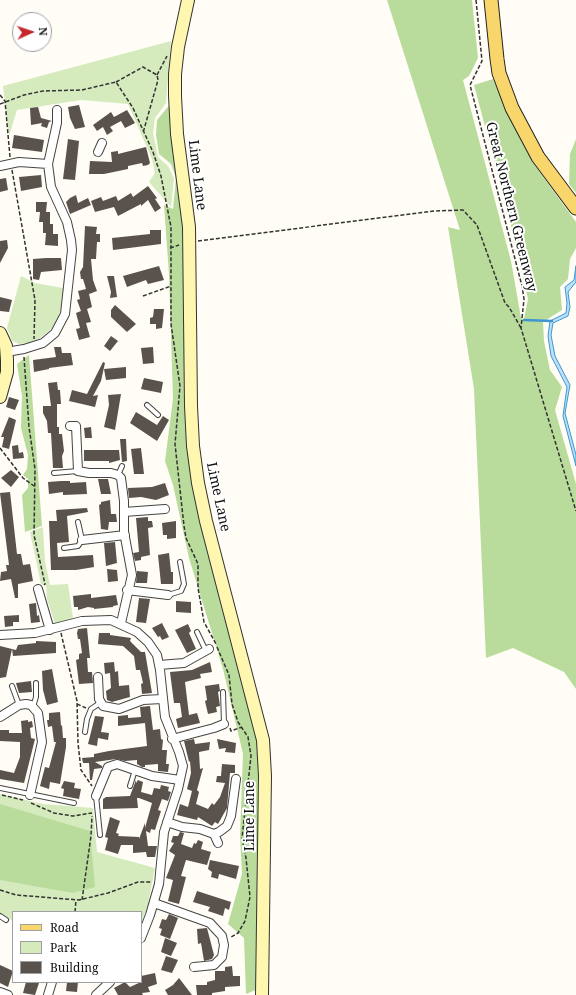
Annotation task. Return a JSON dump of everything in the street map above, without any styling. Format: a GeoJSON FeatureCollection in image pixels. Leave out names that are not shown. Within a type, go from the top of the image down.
{"type":"FeatureCollection","features":[{"type":"Feature","properties":{"kind":"main road"},"geometry":{"type":"LineString","coordinates":[[491,0],[497,58],[502,80],[512,108],[538,157],[576,208]]}},
{"type":"Feature","properties":{"kind":"street","name":"Lime Lane"},"geometry":{"type":"LineString","coordinates":[[188,0],[178,47],[175,74],[175,96],[177,134],[186,193],[189,242],[191,406],[193,446],[198,483],[262,740],[265,776],[262,995]]}},
{"type":"Feature","properties":{"kind":"street"},"geometry":{"type":"LineString","coordinates":[[6,352],[24,349],[44,343],[55,333],[65,314],[72,250],[71,240],[67,222],[51,187],[48,164],[57,123],[57,110]]}},
{"type":"Feature","properties":{"kind":"street"},"geometry":{"type":"LineString","coordinates":[[98,152],[102,143]]}},
{"type":"Feature","properties":{"kind":"street"},"geometry":{"type":"LineString","coordinates":[[0,166],[19,162],[48,164]]}},
{"type":"Feature","properties":{"kind":"street"},"geometry":{"type":"LineString","coordinates":[[0,332],[6,352],[7,372],[0,397]]}},
{"type":"Feature","properties":{"kind":"street"},"geometry":{"type":"LineString","coordinates":[[70,426],[76,426],[78,471],[89,473],[111,473],[118,475],[121,478],[125,535],[132,575],[127,590],[121,623]]}},
{"type":"Feature","properties":{"kind":"street"},"geometry":{"type":"LineString","coordinates":[[124,512],[164,509]]}},
{"type":"Feature","properties":{"kind":"street"},"geometry":{"type":"LineString","coordinates":[[82,540],[125,535]]}},
{"type":"Feature","properties":{"kind":"street"},"geometry":{"type":"LineString","coordinates":[[38,589],[50,630]]}},
{"type":"Feature","properties":{"kind":"street"},"geometry":{"type":"LineString","coordinates":[[127,590],[168,595]]}},
{"type":"Feature","properties":{"kind":"street"},"geometry":{"type":"LineString","coordinates":[[0,635],[24,634],[50,630],[97,619],[111,620],[121,623],[137,632],[148,642],[157,655],[165,717],[172,739],[181,758],[182,766],[180,780],[163,840],[159,880],[154,903],[142,935]]}},
{"type":"Feature","properties":{"kind":"street"},"geometry":{"type":"LineString","coordinates":[[159,665],[184,662],[207,650]]}},
{"type":"Feature","properties":{"kind":"street"},"geometry":{"type":"LineString","coordinates":[[98,677],[100,703],[103,706],[119,709],[143,700],[162,699]]}},
{"type":"Feature","properties":{"kind":"street"},"geometry":{"type":"LineString","coordinates":[[0,717],[20,705],[26,704],[33,707],[38,713],[42,742],[30,795]]}},
{"type":"Feature","properties":{"kind":"street"},"geometry":{"type":"LineString","coordinates":[[172,739],[224,724]]}},
{"type":"Feature","properties":{"kind":"street"},"geometry":{"type":"LineString","coordinates":[[96,796],[108,767],[117,764],[152,776],[180,780]]}},
{"type":"Feature","properties":{"kind":"street"},"geometry":{"type":"LineString","coordinates":[[167,822],[182,827],[200,829],[214,834],[220,832],[227,826],[235,798],[236,780]]}},
{"type":"Feature","properties":{"kind":"street"},"geometry":{"type":"LineString","coordinates":[[214,834],[218,843]]}},
{"type":"Feature","properties":{"kind":"street"},"geometry":{"type":"LineString","coordinates":[[154,903],[210,923],[217,928],[223,939],[224,946],[222,957],[214,965],[194,967]]}},
{"type":"Feature","properties":{"kind":"street"},"geometry":{"type":"LineString","coordinates":[[48,995],[52,983]]}},
{"type":"Feature","properties":{"kind":"street"},"geometry":{"type":"LineString","coordinates":[[99,994],[109,983]]}},
{"type":"Feature","properties":{"kind":"street"},"geometry":{"type":"LineString","coordinates":[[0,992],[8,995]]}},
{"type":"Feature","properties":{"kind":"lane"},"geometry":{"type":"LineString","coordinates":[[147,404],[158,415]]}},
{"type":"Feature","properties":{"kind":"lane"},"geometry":{"type":"LineString","coordinates":[[118,475],[122,466]]}},
{"type":"Feature","properties":{"kind":"lane"},"geometry":{"type":"LineString","coordinates":[[54,473],[78,471]]}},
{"type":"Feature","properties":{"kind":"lane"},"geometry":{"type":"LineString","coordinates":[[64,548],[78,546],[82,540],[78,522]]}},
{"type":"Feature","properties":{"kind":"lane"},"geometry":{"type":"LineString","coordinates":[[168,595],[181,591],[184,584],[180,562]]}},
{"type":"Feature","properties":{"kind":"lane"},"geometry":{"type":"LineString","coordinates":[[197,632],[207,650]]}},
{"type":"Feature","properties":{"kind":"lane"},"geometry":{"type":"LineString","coordinates":[[33,707],[36,697],[36,683]]}},
{"type":"Feature","properties":{"kind":"lane"},"geometry":{"type":"LineString","coordinates":[[12,686],[20,705]]}},
{"type":"Feature","properties":{"kind":"lane"},"geometry":{"type":"LineString","coordinates":[[223,692],[224,724]]}},
{"type":"Feature","properties":{"kind":"lane"},"geometry":{"type":"LineString","coordinates":[[86,732],[87,718],[90,711],[100,703]]}},
{"type":"Feature","properties":{"kind":"lane"},"geometry":{"type":"LineString","coordinates":[[130,786],[135,770]]}},
{"type":"Feature","properties":{"kind":"lane"},"geometry":{"type":"LineString","coordinates":[[0,788],[74,803]]}},
{"type":"Feature","properties":{"kind":"lane"},"geometry":{"type":"LineString","coordinates":[[96,796],[100,835]]}},
{"type":"Feature","properties":{"kind":"lane"},"geometry":{"type":"LineString","coordinates":[[0,916],[6,920]]}},
{"type":"Feature","properties":{"kind":"path","name":"Great Northern Greenway"},"geometry":{"type":"LineString","coordinates":[[476,0],[482,61],[470,85],[522,286],[524,299],[521,328],[576,511]]}},
{"type":"Feature","properties":{"kind":"path"},"geometry":{"type":"LineString","coordinates":[[0,104],[5,101],[43,91],[82,90],[116,82],[143,67],[157,75],[158,80],[143,133]]}},
{"type":"Feature","properties":{"kind":"path"},"geometry":{"type":"LineString","coordinates":[[116,82],[133,108],[161,176],[170,227],[169,248],[172,285],[171,324],[180,386],[175,444],[184,526],[186,538],[198,564],[198,588],[204,622],[223,658],[229,675],[232,704],[248,737],[251,756],[242,838],[246,858],[250,897],[245,921],[238,932],[231,937],[223,939]]}},
{"type":"Feature","properties":{"kind":"path"},"geometry":{"type":"LineString","coordinates":[[0,95],[5,101]]}},
{"type":"Feature","properties":{"kind":"path"},"geometry":{"type":"LineString","coordinates":[[169,248],[189,242],[434,211],[463,210],[477,225],[505,303],[509,306],[521,328]]}},
{"type":"Feature","properties":{"kind":"path"},"geometry":{"type":"LineString","coordinates":[[143,296],[172,285]]}},
{"type":"Feature","properties":{"kind":"path"},"geometry":{"type":"LineString","coordinates":[[0,448],[23,478],[34,486]]}},
{"type":"Feature","properties":{"kind":"path"},"geometry":{"type":"LineString","coordinates":[[59,627],[77,704],[81,770],[90,782],[96,796],[92,813],[88,864],[82,900]]}},
{"type":"Feature","properties":{"kind":"path"},"geometry":{"type":"LineString","coordinates":[[77,704],[90,711]]}},
{"type":"Feature","properties":{"kind":"path"},"geometry":{"type":"LineString","coordinates":[[224,724],[228,722],[230,731],[242,727]]}},
{"type":"Feature","properties":{"kind":"path"},"geometry":{"type":"LineString","coordinates":[[0,795],[27,801],[54,812],[73,816],[92,813]]}},
{"type":"Feature","properties":{"kind":"path"},"geometry":{"type":"LineString","coordinates":[[0,890],[16,895],[82,900],[108,893],[138,882],[159,880]]}},
{"type":"Feature","properties":{"kind":"path"},"geometry":{"type":"LineString","coordinates":[[75,911],[76,900]]}},
{"type":"Feature","properties":{"kind":"green space"},"geometry":{"type":"Polygon","coordinates":[[[387,0],[472,0],[478,58],[469,76],[463,80],[511,261],[521,318],[524,319],[528,299],[508,213],[474,85],[493,79],[514,127],[533,163],[576,222],[576,248],[570,259],[568,279],[560,287],[562,310],[543,322],[544,341],[550,370],[562,387],[555,410],[576,484],[576,689],[564,672],[513,648],[486,658],[474,389],[448,227],[460,230],[387,0]]]}},
{"type":"Feature","properties":{"kind":"green space"},"geometry":{"type":"Polygon","coordinates":[[[171,41],[166,103],[155,118],[153,133],[158,157],[168,166],[174,178],[171,207],[149,182],[155,173],[152,159],[128,104],[81,100],[17,110],[9,136],[3,86],[171,41]]]}},
{"type":"Feature","properties":{"kind":"green space"},"geometry":{"type":"Polygon","coordinates":[[[172,102],[185,216],[187,410],[258,738],[258,989],[246,994],[244,938],[228,924],[242,874],[240,836],[243,754],[223,669],[189,558],[173,485],[165,461],[173,399],[169,274],[164,205],[173,209],[176,178],[171,164],[159,154],[156,135],[157,120],[172,102]]]}},
{"type":"Feature","properties":{"kind":"green space"},"geometry":{"type":"Polygon","coordinates":[[[576,139],[576,193],[569,184],[570,154],[576,139]]]}},
{"type":"Feature","properties":{"kind":"green space"},"geometry":{"type":"Polygon","coordinates":[[[21,276],[35,283],[63,288],[63,303],[57,320],[51,329],[40,338],[29,343],[19,344],[12,341],[7,328],[21,276]]]}},
{"type":"Feature","properties":{"kind":"green space"},"geometry":{"type":"Polygon","coordinates":[[[29,355],[42,526],[25,532],[22,495],[28,488],[28,479],[23,475],[27,469],[28,455],[21,428],[22,396],[17,364],[29,355]]]}},
{"type":"Feature","properties":{"kind":"green space"},"geometry":{"type":"Polygon","coordinates":[[[43,527],[45,562],[50,585],[68,584],[73,618],[55,624],[47,599],[46,585],[41,584],[30,532],[43,527]]]}},
{"type":"Feature","properties":{"kind":"green space"},"geometry":{"type":"Polygon","coordinates":[[[0,794],[43,804],[93,808],[97,852],[155,868],[148,904],[142,921],[142,911],[12,911],[12,920],[0,914],[0,794]]]}},
{"type":"Feature","properties":{"kind":"green space"},"geometry":{"type":"Polygon","coordinates":[[[0,804],[90,831],[95,887],[73,893],[0,880],[0,804]]]}},
{"type":"Feature","properties":{"kind":"water"},"geometry":{"type":"Polygon","coordinates":[[[576,266],[576,282],[568,292],[570,307],[568,316],[553,323],[551,335],[555,356],[570,385],[565,413],[576,455],[576,466],[563,416],[567,387],[551,356],[548,336],[550,321],[566,313],[567,303],[565,287],[574,280],[576,266]]]}},
{"type":"Feature","properties":{"kind":"building"},"geometry":{"type":"Polygon","coordinates":[[[79,105],[85,127],[75,129],[70,118],[68,107],[79,105]]]}},
{"type":"Feature","properties":{"kind":"building"},"geometry":{"type":"Polygon","coordinates":[[[38,107],[41,118],[52,121],[49,122],[47,128],[41,126],[42,123],[31,125],[30,108],[38,107]]]}},
{"type":"Feature","properties":{"kind":"building"},"geometry":{"type":"Polygon","coordinates":[[[127,110],[135,123],[125,128],[121,121],[110,127],[113,131],[107,135],[103,127],[97,131],[93,125],[111,112],[114,117],[127,110]]]}},
{"type":"Feature","properties":{"kind":"building"},"geometry":{"type":"Polygon","coordinates":[[[14,135],[44,140],[42,152],[12,148],[14,135]]]}},
{"type":"Feature","properties":{"kind":"building"},"geometry":{"type":"Polygon","coordinates":[[[68,139],[79,141],[75,180],[63,179],[68,139]]]}},
{"type":"Feature","properties":{"kind":"building"},"geometry":{"type":"Polygon","coordinates":[[[146,147],[150,163],[148,165],[143,166],[142,163],[128,166],[128,169],[104,174],[89,174],[90,161],[112,162],[111,152],[118,151],[118,154],[146,147]]]}},
{"type":"Feature","properties":{"kind":"building"},"geometry":{"type":"Polygon","coordinates":[[[41,175],[42,187],[21,191],[19,177],[41,175]]]}},
{"type":"Feature","properties":{"kind":"building"},"geometry":{"type":"Polygon","coordinates":[[[6,178],[8,190],[0,192],[0,179],[6,178]]]}},
{"type":"Feature","properties":{"kind":"building"},"geometry":{"type":"Polygon","coordinates":[[[148,186],[157,198],[155,199],[161,208],[155,212],[148,200],[141,206],[141,204],[118,216],[114,207],[95,212],[91,201],[101,197],[103,201],[116,196],[118,201],[131,193],[133,197],[148,186]]]}},
{"type":"Feature","properties":{"kind":"building"},"geometry":{"type":"Polygon","coordinates":[[[76,195],[78,203],[88,198],[91,205],[70,214],[66,202],[76,195]]]}},
{"type":"Feature","properties":{"kind":"building"},"geometry":{"type":"Polygon","coordinates":[[[36,202],[47,202],[46,212],[50,212],[50,224],[53,224],[53,234],[58,234],[58,246],[45,245],[46,233],[43,233],[43,222],[39,222],[40,212],[36,212],[36,202]]]}},
{"type":"Feature","properties":{"kind":"building"},"geometry":{"type":"Polygon","coordinates":[[[85,226],[97,227],[96,234],[100,234],[100,242],[97,242],[96,259],[91,259],[93,280],[97,291],[89,294],[92,307],[87,309],[91,322],[86,323],[90,337],[79,340],[76,329],[80,328],[76,313],[81,311],[77,300],[80,299],[78,291],[86,289],[83,279],[81,279],[80,272],[83,267],[85,226]]]}},
{"type":"Feature","properties":{"kind":"building"},"geometry":{"type":"Polygon","coordinates":[[[150,230],[161,230],[161,244],[113,250],[112,238],[150,234],[150,230]]]}},
{"type":"Feature","properties":{"kind":"building"},"geometry":{"type":"Polygon","coordinates":[[[7,240],[8,248],[0,263],[0,241],[7,240]]]}},
{"type":"Feature","properties":{"kind":"building"},"geometry":{"type":"Polygon","coordinates":[[[61,258],[62,270],[41,272],[39,280],[33,279],[33,259],[61,258]]]}},
{"type":"Feature","properties":{"kind":"building"},"geometry":{"type":"Polygon","coordinates":[[[159,266],[164,280],[148,284],[146,280],[127,287],[123,276],[159,266]]]}},
{"type":"Feature","properties":{"kind":"building"},"geometry":{"type":"Polygon","coordinates":[[[107,276],[114,276],[117,297],[110,298],[111,292],[107,276]]]}},
{"type":"Feature","properties":{"kind":"building"},"geometry":{"type":"Polygon","coordinates":[[[0,297],[12,300],[9,312],[0,311],[0,297]]]}},
{"type":"Feature","properties":{"kind":"building"},"geometry":{"type":"Polygon","coordinates":[[[115,305],[136,324],[127,332],[111,317],[111,310],[115,305]]]}},
{"type":"Feature","properties":{"kind":"building"},"geometry":{"type":"Polygon","coordinates":[[[154,309],[164,309],[162,328],[156,329],[156,324],[150,324],[150,318],[153,317],[154,309]]]}},
{"type":"Feature","properties":{"kind":"building"},"geometry":{"type":"Polygon","coordinates":[[[111,336],[118,341],[110,351],[104,346],[111,336]]]}},
{"type":"Feature","properties":{"kind":"building"},"geometry":{"type":"Polygon","coordinates":[[[54,347],[61,347],[62,353],[71,353],[73,365],[49,368],[34,372],[33,360],[56,357],[54,347]]]}},
{"type":"Feature","properties":{"kind":"building"},"geometry":{"type":"Polygon","coordinates":[[[153,347],[154,363],[143,364],[141,348],[153,347]]]}},
{"type":"Feature","properties":{"kind":"building"},"geometry":{"type":"Polygon","coordinates":[[[103,362],[105,363],[101,381],[93,396],[98,395],[95,407],[69,401],[72,390],[87,394],[103,362]]]}},
{"type":"Feature","properties":{"kind":"building"},"geometry":{"type":"Polygon","coordinates":[[[126,367],[126,378],[106,380],[104,369],[126,367]]]}},
{"type":"Feature","properties":{"kind":"building"},"geometry":{"type":"Polygon","coordinates":[[[144,378],[163,382],[161,393],[141,389],[144,378]]]}},
{"type":"Feature","properties":{"kind":"building"},"geometry":{"type":"Polygon","coordinates":[[[57,382],[58,390],[60,390],[61,404],[57,404],[57,427],[59,427],[59,434],[62,434],[64,451],[62,456],[63,468],[53,468],[51,433],[48,433],[47,421],[43,413],[43,406],[51,406],[48,383],[57,382]]]}},
{"type":"Feature","properties":{"kind":"building"},"geometry":{"type":"Polygon","coordinates":[[[121,394],[115,430],[104,427],[109,405],[108,395],[121,394]]]}},
{"type":"Feature","properties":{"kind":"building"},"geometry":{"type":"Polygon","coordinates":[[[9,397],[19,400],[15,410],[6,407],[9,397]]]}},
{"type":"Feature","properties":{"kind":"building"},"geometry":{"type":"Polygon","coordinates":[[[136,412],[157,425],[163,416],[169,420],[157,441],[130,423],[136,412]]]}},
{"type":"Feature","properties":{"kind":"building"},"geometry":{"type":"Polygon","coordinates":[[[9,417],[16,420],[9,449],[2,447],[4,437],[1,437],[9,417]]]}},
{"type":"Feature","properties":{"kind":"building"},"geometry":{"type":"Polygon","coordinates":[[[91,427],[92,438],[85,438],[84,428],[91,427]]]}},
{"type":"Feature","properties":{"kind":"building"},"geometry":{"type":"Polygon","coordinates":[[[120,439],[126,439],[127,461],[122,462],[120,439]]]}},
{"type":"Feature","properties":{"kind":"building"},"geometry":{"type":"Polygon","coordinates":[[[18,445],[19,453],[23,452],[24,458],[13,459],[12,446],[18,445]]]}},
{"type":"Feature","properties":{"kind":"building"},"geometry":{"type":"Polygon","coordinates":[[[141,448],[144,474],[134,474],[131,449],[141,448]]]}},
{"type":"Feature","properties":{"kind":"building"},"geometry":{"type":"Polygon","coordinates":[[[84,450],[119,450],[120,460],[109,463],[109,461],[84,461],[84,450]]]}},
{"type":"Feature","properties":{"kind":"building"},"geometry":{"type":"Polygon","coordinates":[[[11,470],[19,477],[11,487],[1,478],[11,470]]]}},
{"type":"Feature","properties":{"kind":"building"},"geometry":{"type":"Polygon","coordinates":[[[98,479],[108,479],[111,494],[101,494],[98,479]]]}},
{"type":"Feature","properties":{"kind":"building"},"geometry":{"type":"Polygon","coordinates":[[[70,481],[70,483],[86,482],[87,494],[63,495],[63,492],[49,494],[48,482],[70,481]]]}},
{"type":"Feature","properties":{"kind":"building"},"geometry":{"type":"Polygon","coordinates":[[[165,483],[169,495],[156,500],[141,497],[129,498],[128,488],[152,487],[165,483]]]}},
{"type":"Feature","properties":{"kind":"building"},"geometry":{"type":"Polygon","coordinates":[[[10,492],[17,554],[21,554],[23,565],[30,564],[33,581],[18,584],[18,598],[15,598],[11,579],[0,581],[1,572],[7,571],[6,565],[9,565],[0,493],[10,492]]]}},
{"type":"Feature","properties":{"kind":"building"},"geometry":{"type":"Polygon","coordinates":[[[110,500],[111,514],[116,514],[117,522],[109,522],[108,530],[101,529],[99,505],[101,502],[110,500]]]}},
{"type":"Feature","properties":{"kind":"building"},"geometry":{"type":"Polygon","coordinates":[[[87,508],[88,512],[67,516],[69,542],[57,543],[58,557],[93,555],[94,567],[76,570],[51,570],[49,521],[57,521],[56,510],[87,508]]]}},
{"type":"Feature","properties":{"kind":"building"},"geometry":{"type":"Polygon","coordinates":[[[148,517],[148,521],[152,521],[153,527],[148,528],[150,555],[141,557],[141,560],[135,561],[133,553],[139,552],[136,518],[148,517]]]}},
{"type":"Feature","properties":{"kind":"building"},"geometry":{"type":"Polygon","coordinates":[[[176,521],[176,538],[167,539],[167,535],[163,535],[162,523],[176,521]]]}},
{"type":"Feature","properties":{"kind":"building"},"geometry":{"type":"Polygon","coordinates":[[[115,542],[117,563],[106,566],[104,543],[115,542]]]}},
{"type":"Feature","properties":{"kind":"building"},"geometry":{"type":"Polygon","coordinates":[[[169,553],[171,572],[173,572],[173,584],[161,584],[158,555],[169,553]]]}},
{"type":"Feature","properties":{"kind":"building"},"geometry":{"type":"Polygon","coordinates":[[[107,569],[117,570],[118,581],[108,582],[107,569]]]}},
{"type":"Feature","properties":{"kind":"building"},"geometry":{"type":"Polygon","coordinates":[[[137,571],[148,572],[147,583],[136,583],[137,571]]]}},
{"type":"Feature","properties":{"kind":"building"},"geometry":{"type":"Polygon","coordinates":[[[91,594],[91,598],[116,595],[118,605],[94,609],[88,607],[78,610],[78,607],[74,607],[73,596],[91,594]]]}},
{"type":"Feature","properties":{"kind":"building"},"geometry":{"type":"Polygon","coordinates":[[[139,598],[150,599],[146,623],[136,622],[139,598]]]}},
{"type":"Feature","properties":{"kind":"building"},"geometry":{"type":"Polygon","coordinates":[[[176,601],[191,602],[191,613],[176,612],[176,601]]]}},
{"type":"Feature","properties":{"kind":"building"},"geometry":{"type":"Polygon","coordinates":[[[36,603],[37,616],[39,615],[40,622],[31,623],[29,604],[36,603]]]}},
{"type":"Feature","properties":{"kind":"building"},"geometry":{"type":"Polygon","coordinates":[[[19,615],[19,622],[13,622],[13,626],[5,627],[4,616],[19,615]]]}},
{"type":"Feature","properties":{"kind":"building"},"geometry":{"type":"Polygon","coordinates":[[[162,623],[169,637],[162,640],[152,628],[162,623]]]}},
{"type":"Feature","properties":{"kind":"building"},"geometry":{"type":"Polygon","coordinates":[[[188,624],[191,631],[189,633],[196,649],[187,653],[175,630],[188,624]]]}},
{"type":"Feature","properties":{"kind":"building"},"geometry":{"type":"Polygon","coordinates":[[[87,628],[90,658],[87,658],[88,672],[92,672],[93,683],[79,684],[76,660],[79,659],[79,654],[82,653],[80,639],[78,639],[77,633],[78,629],[87,628]]]}},
{"type":"Feature","properties":{"kind":"building"},"geometry":{"type":"Polygon","coordinates":[[[99,633],[110,633],[110,635],[131,638],[130,641],[141,652],[145,652],[152,693],[142,694],[141,684],[143,683],[140,670],[136,670],[134,656],[123,646],[98,644],[99,633]]]}},
{"type":"Feature","properties":{"kind":"building"},"geometry":{"type":"Polygon","coordinates":[[[36,641],[56,642],[56,653],[13,656],[12,649],[16,650],[18,645],[36,643],[36,641]]]}},
{"type":"Feature","properties":{"kind":"building"},"geometry":{"type":"Polygon","coordinates":[[[0,646],[12,649],[6,677],[0,678],[0,646]]]}},
{"type":"Feature","properties":{"kind":"building"},"geometry":{"type":"Polygon","coordinates":[[[114,662],[115,672],[118,671],[119,686],[129,685],[130,697],[112,702],[107,700],[106,691],[111,688],[110,673],[105,674],[104,663],[114,662]]]}},
{"type":"Feature","properties":{"kind":"building"},"geometry":{"type":"Polygon","coordinates":[[[210,662],[212,672],[200,674],[201,678],[185,682],[189,715],[197,713],[200,723],[178,728],[176,719],[182,717],[180,703],[174,703],[170,672],[192,670],[210,662]]]}},
{"type":"Feature","properties":{"kind":"building"},"geometry":{"type":"Polygon","coordinates":[[[52,669],[58,702],[47,705],[43,690],[42,671],[52,669]]]}},
{"type":"Feature","properties":{"kind":"building"},"geometry":{"type":"Polygon","coordinates":[[[31,681],[32,692],[19,693],[16,683],[31,681]]]}},
{"type":"Feature","properties":{"kind":"building"},"geometry":{"type":"Polygon","coordinates":[[[219,684],[220,691],[218,692],[220,706],[216,707],[217,712],[208,714],[205,701],[207,700],[205,686],[219,684]]]}},
{"type":"Feature","properties":{"kind":"building"},"geometry":{"type":"Polygon","coordinates":[[[150,706],[153,730],[160,729],[161,739],[163,740],[162,750],[167,750],[166,764],[169,764],[168,772],[158,771],[158,764],[145,765],[145,767],[142,767],[137,764],[137,760],[125,761],[116,759],[95,762],[102,766],[102,768],[94,769],[92,780],[90,780],[89,763],[83,763],[82,758],[94,757],[94,754],[109,751],[147,746],[145,723],[118,726],[118,716],[128,715],[128,718],[141,717],[140,707],[150,706]]]}},
{"type":"Feature","properties":{"kind":"building"},"geometry":{"type":"Polygon","coordinates":[[[60,712],[63,738],[66,738],[66,747],[60,784],[50,782],[49,789],[40,786],[45,767],[49,768],[56,742],[54,742],[52,726],[48,727],[47,720],[49,720],[49,713],[60,712]]]}},
{"type":"Feature","properties":{"kind":"building"},"geometry":{"type":"Polygon","coordinates":[[[95,716],[104,717],[101,732],[109,733],[108,740],[98,738],[97,746],[88,744],[95,716]]]}},
{"type":"Feature","properties":{"kind":"building"},"geometry":{"type":"Polygon","coordinates":[[[28,720],[28,722],[32,721],[33,727],[30,728],[31,738],[35,739],[24,783],[0,779],[0,770],[14,773],[20,757],[20,742],[0,741],[0,730],[9,730],[9,733],[22,733],[21,721],[28,720]]]}},
{"type":"Feature","properties":{"kind":"building"},"geometry":{"type":"Polygon","coordinates":[[[194,739],[195,744],[210,742],[209,750],[199,752],[200,769],[203,768],[197,790],[199,792],[196,804],[208,809],[212,803],[214,805],[220,797],[225,783],[216,782],[217,776],[221,776],[222,764],[235,765],[235,773],[230,773],[227,808],[218,824],[215,822],[212,826],[198,817],[197,820],[177,815],[180,804],[188,807],[192,791],[187,789],[191,773],[190,761],[189,762],[184,741],[194,739]]]}},
{"type":"Feature","properties":{"kind":"building"},"geometry":{"type":"Polygon","coordinates":[[[217,739],[236,743],[235,753],[225,752],[226,748],[219,749],[217,739]]]}},
{"type":"Feature","properties":{"kind":"building"},"geometry":{"type":"Polygon","coordinates":[[[136,780],[136,783],[138,780],[143,782],[141,792],[152,795],[154,788],[160,789],[161,785],[169,787],[168,791],[171,792],[168,801],[162,799],[158,810],[161,811],[155,830],[151,829],[150,833],[146,831],[148,846],[157,846],[155,857],[147,857],[146,852],[133,853],[133,845],[121,845],[118,854],[105,850],[108,838],[105,837],[110,817],[120,821],[116,833],[119,834],[118,836],[139,837],[139,839],[145,823],[145,828],[152,803],[137,798],[138,808],[103,809],[103,799],[106,797],[130,796],[136,780]]]}},
{"type":"Feature","properties":{"kind":"building"},"geometry":{"type":"Polygon","coordinates":[[[64,781],[75,783],[74,788],[81,789],[79,799],[63,796],[64,789],[61,788],[64,781]]]}},
{"type":"Feature","properties":{"kind":"building"},"geometry":{"type":"Polygon","coordinates":[[[180,832],[184,833],[181,844],[192,848],[194,843],[196,844],[198,840],[203,842],[201,849],[211,852],[207,865],[186,860],[181,876],[186,877],[179,904],[168,901],[173,880],[166,878],[175,855],[169,851],[174,843],[171,842],[173,836],[178,836],[180,832]]]}},
{"type":"Feature","properties":{"kind":"building"},"geometry":{"type":"Polygon","coordinates":[[[210,860],[239,866],[236,879],[219,874],[218,879],[211,877],[212,872],[208,869],[210,860]]]}},
{"type":"Feature","properties":{"kind":"building"},"geometry":{"type":"Polygon","coordinates":[[[197,891],[231,902],[229,910],[225,908],[223,916],[208,911],[210,907],[193,902],[197,891]]]}},
{"type":"Feature","properties":{"kind":"building"},"geometry":{"type":"Polygon","coordinates":[[[169,914],[178,918],[170,939],[160,935],[162,929],[159,928],[162,919],[166,920],[169,914]]]}},
{"type":"Feature","properties":{"kind":"building"},"geometry":{"type":"Polygon","coordinates":[[[207,928],[214,955],[212,959],[204,961],[201,943],[198,944],[197,929],[207,928]]]}},
{"type":"Feature","properties":{"kind":"building"},"geometry":{"type":"Polygon","coordinates":[[[165,938],[177,943],[171,956],[161,952],[165,938]]]}},
{"type":"Feature","properties":{"kind":"building"},"geometry":{"type":"Polygon","coordinates":[[[166,956],[178,960],[172,973],[161,970],[166,956]]]}},
{"type":"Feature","properties":{"kind":"building"},"geometry":{"type":"Polygon","coordinates":[[[0,965],[12,971],[12,974],[8,987],[0,983],[0,965]]]}},
{"type":"Feature","properties":{"kind":"building"},"geometry":{"type":"Polygon","coordinates":[[[232,966],[233,976],[240,976],[240,986],[225,987],[225,991],[212,993],[212,995],[197,995],[196,985],[207,985],[207,982],[215,980],[215,971],[225,971],[225,967],[232,966]]]}},
{"type":"Feature","properties":{"kind":"building"},"geometry":{"type":"Polygon","coordinates":[[[155,973],[157,984],[148,987],[150,992],[142,993],[143,995],[118,995],[114,988],[123,983],[126,983],[130,987],[142,983],[142,976],[155,973]]]}},
{"type":"Feature","properties":{"kind":"building"},"geometry":{"type":"Polygon","coordinates":[[[179,978],[192,995],[168,995],[165,990],[173,985],[179,978]]]}},
{"type":"Feature","properties":{"kind":"building"},"geometry":{"type":"Polygon","coordinates":[[[26,983],[39,983],[35,995],[23,993],[26,983]]]}},
{"type":"Feature","properties":{"kind":"building"},"geometry":{"type":"Polygon","coordinates":[[[67,983],[78,983],[77,992],[66,991],[67,983]]]}},
{"type":"Feature","properties":{"kind":"waterway"},"geometry":{"type":"LineString","coordinates":[[524,320],[552,321]]}}]}
